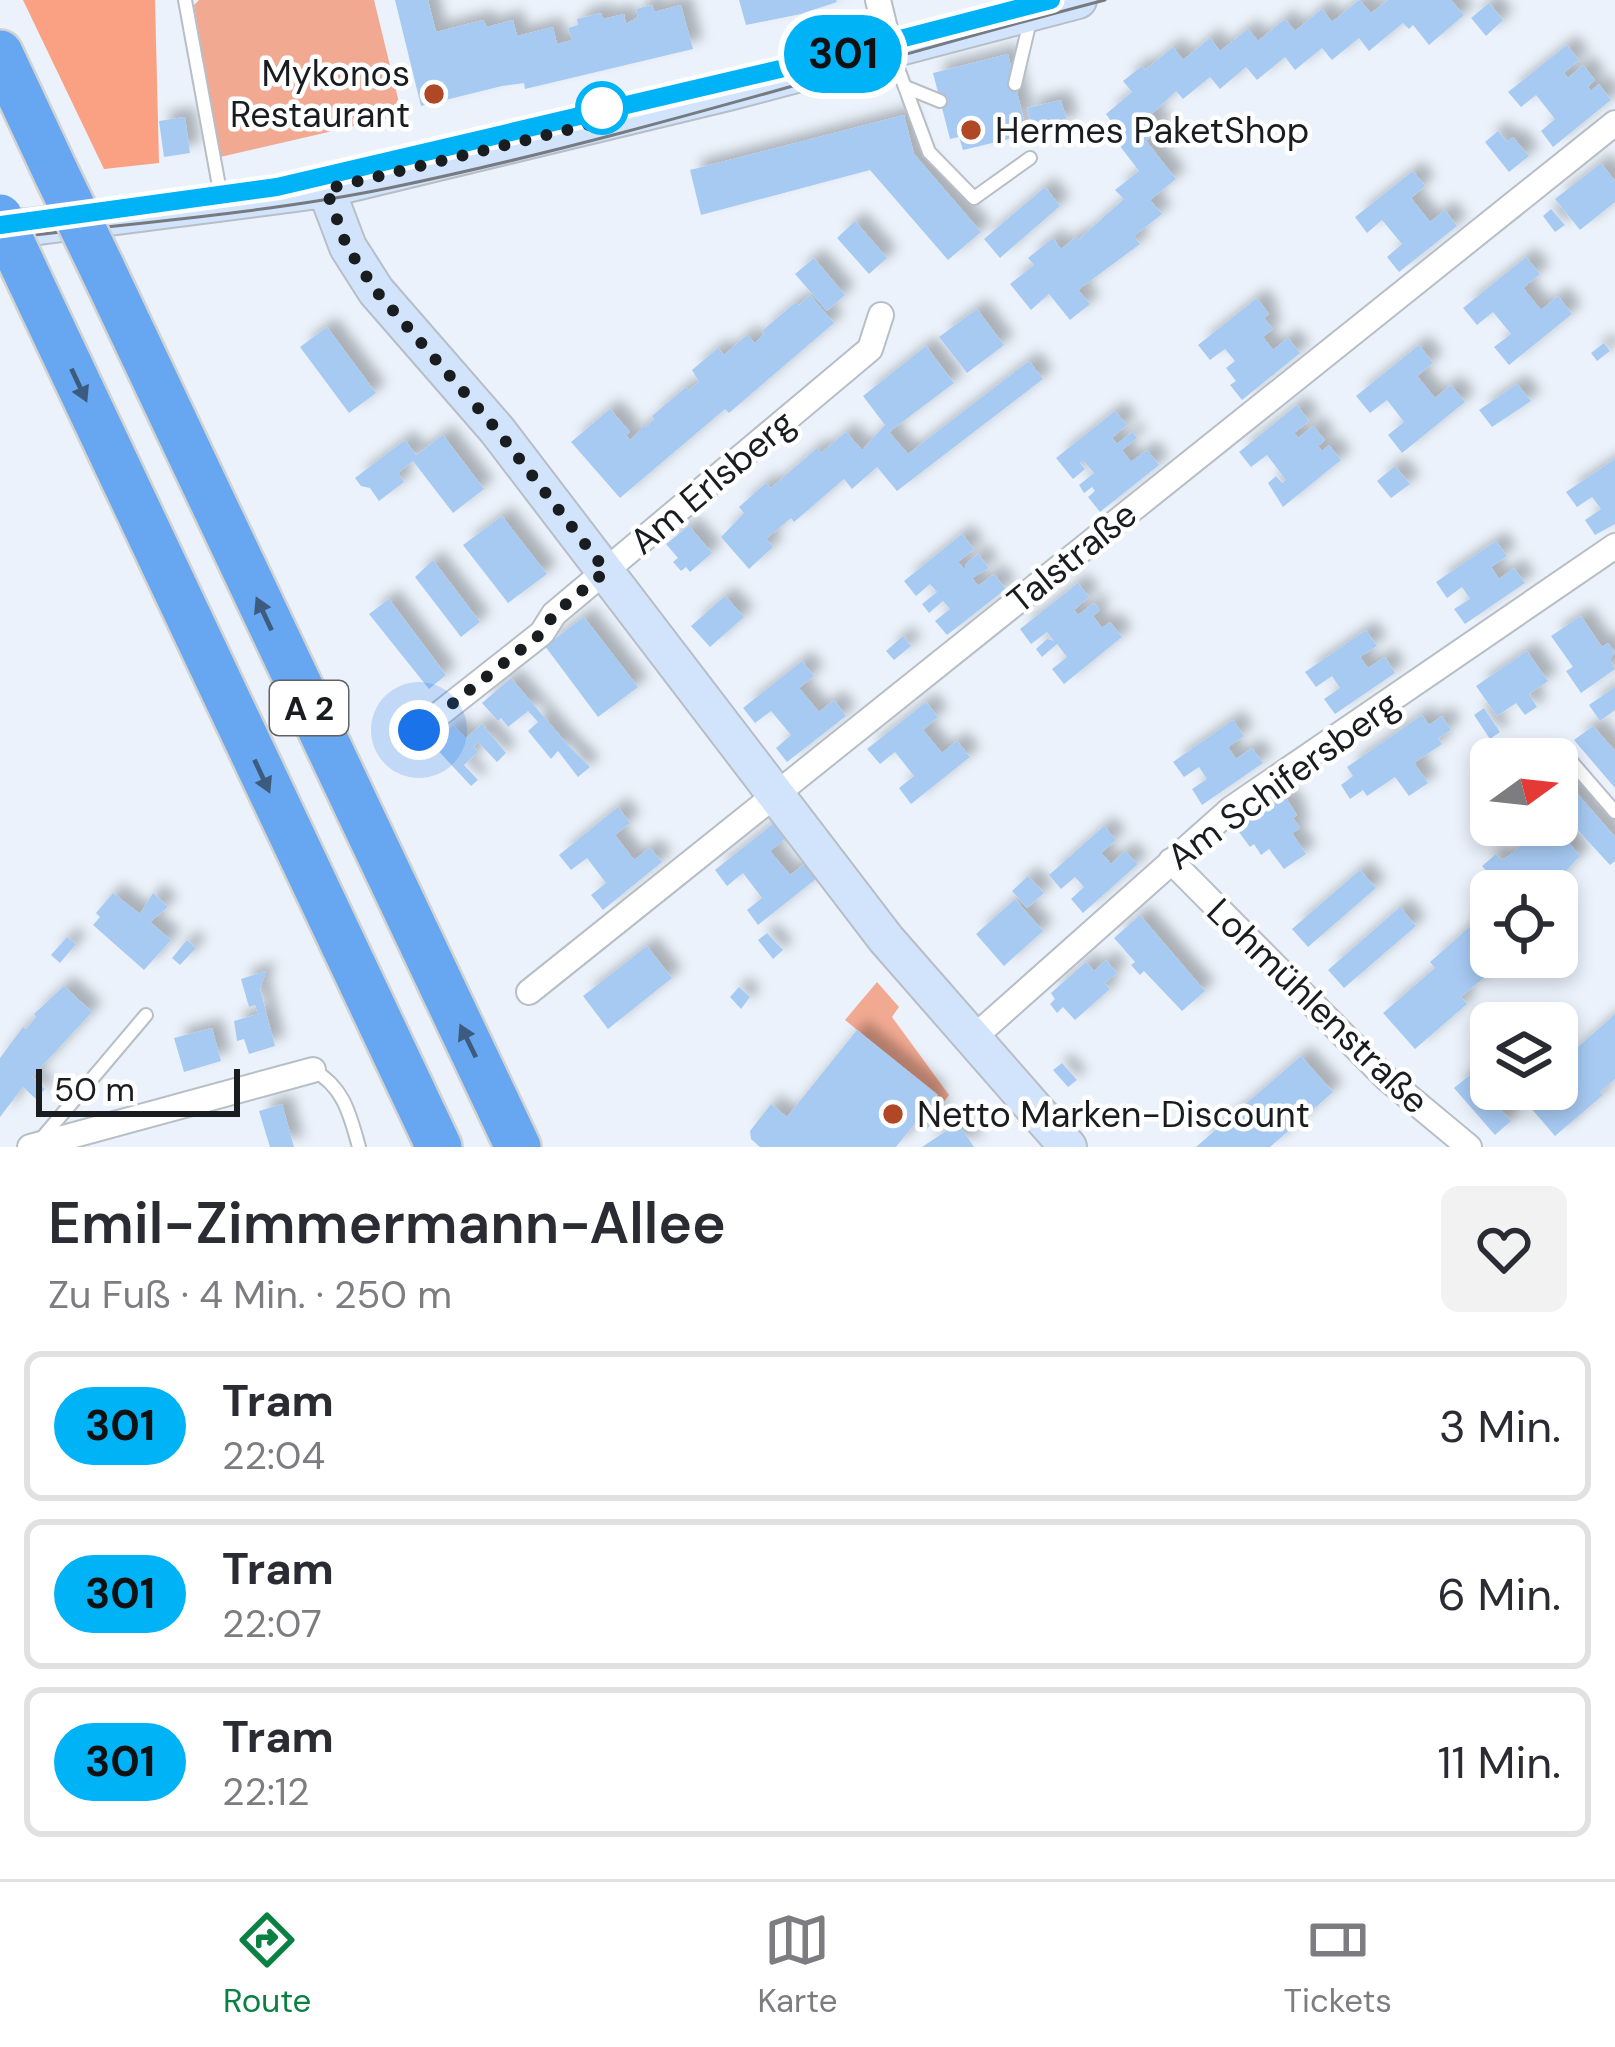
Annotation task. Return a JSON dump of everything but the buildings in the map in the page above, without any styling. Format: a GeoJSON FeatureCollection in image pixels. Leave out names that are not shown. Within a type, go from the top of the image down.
{"type":"FeatureCollection","features":[{"type":"Feature","properties":{"kind":"highway","name":"A 2"},"geometry":{"type":"LineString","coordinates":[[0,53],[518,1147]]}},
{"type":"Feature","properties":{"kind":"highway","name":"A 2"},"geometry":{"type":"LineString","coordinates":[[0,217],[439,1147]]}},
{"type":"Feature","properties":{"kind":"main road"},"geometry":{"type":"LineString","coordinates":[[0,231],[326,189],[1078,0]]}},
{"type":"Feature","properties":{"kind":"main road"},"geometry":{"type":"LineString","coordinates":[[326,189],[347,247],[376,291],[497,430],[886,939],[1068,1147]]}},
{"type":"Feature","properties":{"kind":"street"},"geometry":{"type":"LineString","coordinates":[[878,0],[890,49]]}},
{"type":"Feature","properties":{"kind":"street","name":"Talstraße"},"geometry":{"type":"LineString","coordinates":[[529,992],[1615,124]]}},
{"type":"Feature","properties":{"kind":"street","name":"Am Erlsberg"},"geometry":{"type":"LineString","coordinates":[[419,730],[542,633],[554,614],[870,349],[881,315]]}},
{"type":"Feature","properties":{"kind":"street","name":"Am Schifersberg"},"geometry":{"type":"LineString","coordinates":[[971,1040],[1231,809],[1615,547]]}},
{"type":"Feature","properties":{"kind":"street","name":"Lohmühlenstraße"},"geometry":{"type":"LineString","coordinates":[[1171,861],[1386,1078],[1468,1147]]}},
{"type":"Feature","properties":{"kind":"street"},"geometry":{"type":"LineString","coordinates":[[34,1145],[313,1070]]}},
{"type":"Feature","properties":{"kind":"lane"},"geometry":{"type":"LineString","coordinates":[[185,0],[222,204]]}},
{"type":"Feature","properties":{"kind":"lane"},"geometry":{"type":"LineString","coordinates":[[1015,84],[1032,12]]}},
{"type":"Feature","properties":{"kind":"lane"},"geometry":{"type":"LineString","coordinates":[[890,49],[929,152],[974,198],[1030,158]]}},
{"type":"Feature","properties":{"kind":"lane"},"geometry":{"type":"LineString","coordinates":[[908,88],[940,101]]}},
{"type":"Feature","properties":{"kind":"lane"},"geometry":{"type":"LineString","coordinates":[[1578,768],[1615,812]]}},
{"type":"Feature","properties":{"kind":"lane"},"geometry":{"type":"LineString","coordinates":[[34,1145],[146,1015]]}},
{"type":"Feature","properties":{"kind":"lane"},"geometry":{"type":"LineString","coordinates":[[313,1070],[326,1077],[346,1101],[359,1147]]}},
{"type":"Feature","properties":{"kind":"shaded area"},"geometry":{"type":"Polygon","coordinates":[[[23,0],[155,0],[159,163],[104,169],[23,0]]]}},
{"type":"Feature","properties":{"kind":"shaded area"},"geometry":{"type":"Polygon","coordinates":[[[199,0],[374,0],[402,115],[220,157],[194,5],[199,0]]]}},
{"type":"Feature","properties":{"kind":"shaded area"},"geometry":{"type":"Polygon","coordinates":[[[877,982],[899,1007],[892,1017],[949,1095],[939,1108],[932,1102],[937,1095],[845,1020],[877,982]]]}},
{"type":"Feature","properties":{"kind":"tram line","name":"301"},"geometry":{"type":"LineString","coordinates":[[0,225],[277,187],[823,59],[1051,0]]}},
{"type":"Feature","properties":{"kind":"tram line"},"geometry":{"type":"LineString","coordinates":[[0,239],[244,211],[389,188],[659,123],[1105,0]]}},
{"type":"Feature","properties":{"kind":"tram line"},"geometry":{"type":"LineString","coordinates":[[250,192],[846,53]]}},
{"type":"Feature","properties":{"kind":"place","name":"Mykonos Restaurant"},"geometry":{"type":"Point","coordinates":[434,94]}},
{"type":"Feature","properties":{"kind":"place","name":"Hermes PaketShop"},"geometry":{"type":"Point","coordinates":[971,130]}},
{"type":"Feature","properties":{"kind":"place","name":"Netto Marken-Discount"},"geometry":{"type":"Point","coordinates":[893,1114]}},
{"type":"Feature","properties":{"kind":"route"},"geometry":{"type":"LineString","coordinates":[[419,730],[542,633],[554,614],[606,571],[497,430],[376,291],[347,247],[326,189],[608,120],[602,108]]}}]}
